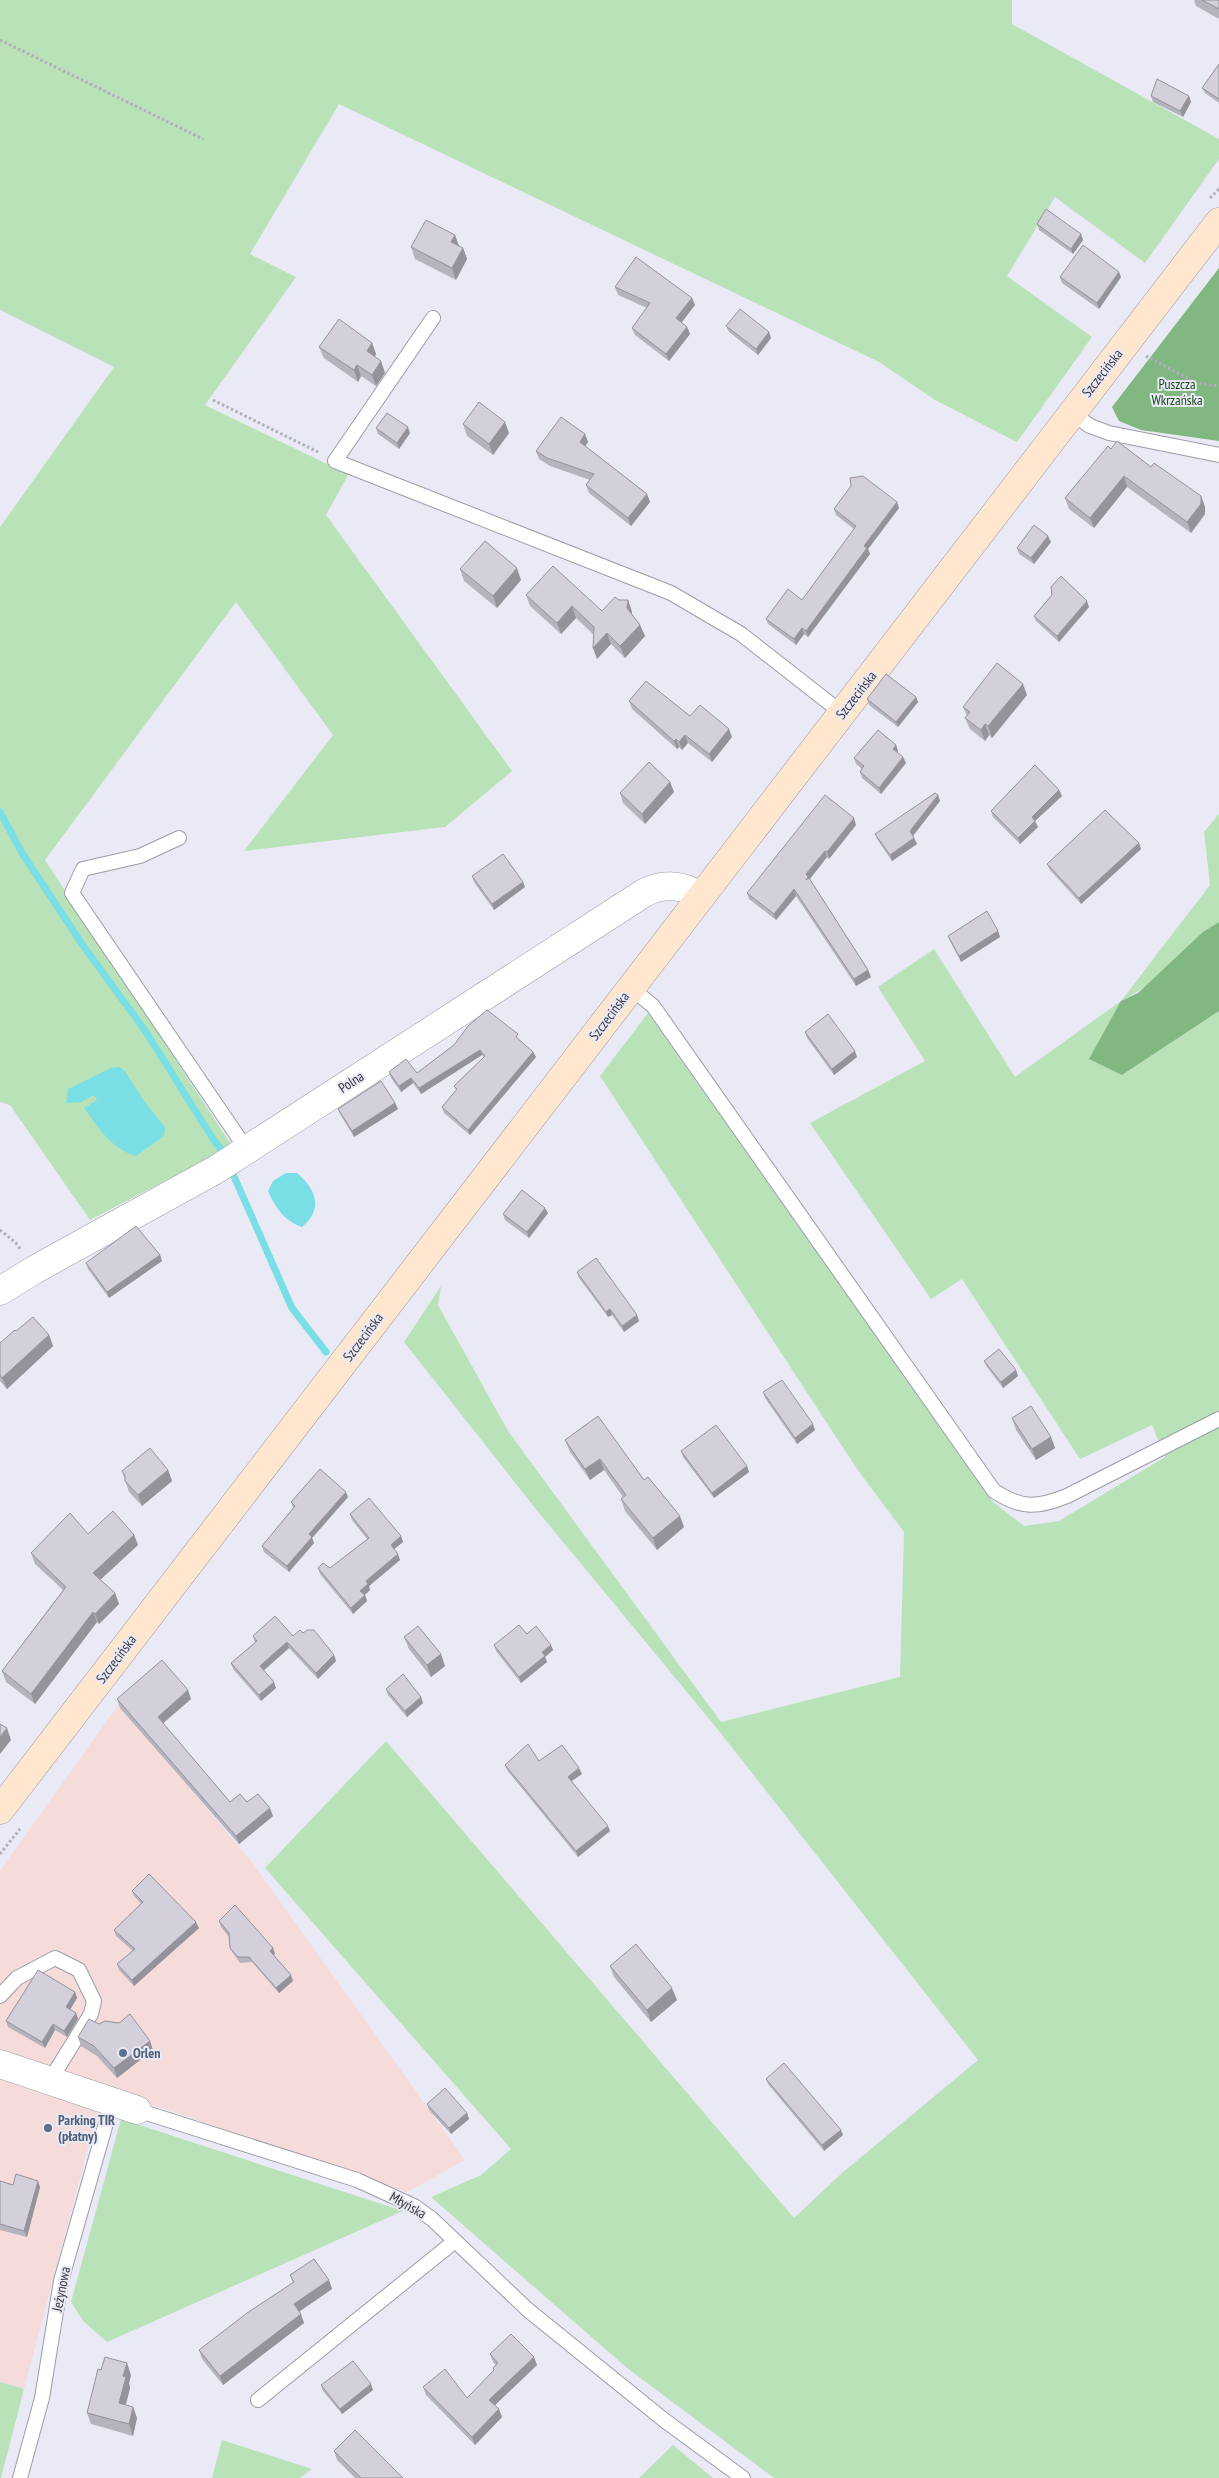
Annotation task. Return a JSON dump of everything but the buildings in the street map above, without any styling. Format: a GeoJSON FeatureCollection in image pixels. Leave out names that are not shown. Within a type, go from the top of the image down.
{"type":"FeatureCollection","features":[{"type":"Feature","properties":{"kind":"street","name":"Szczecińska"},"geometry":{"type":"LineString","coordinates":[[0,1810],[1219,222]]}},
{"type":"Feature","properties":{"kind":"street","name":"Polna"},"geometry":{"type":"LineString","coordinates":[[0,1291],[34,1270],[194,1182],[247,1150],[644,893],[667,886],[686,889],[701,897]]}},
{"type":"Feature","properties":{"kind":"street","name":"Młyńska"},"geometry":{"type":"LineString","coordinates":[[0,2064],[137,2110]]}},
{"type":"Feature","properties":{"kind":"lane"},"geometry":{"type":"LineString","coordinates":[[433,318],[335,460],[672,592],[741,634],[842,713]]}},
{"type":"Feature","properties":{"kind":"lane"},"geometry":{"type":"LineString","coordinates":[[1072,413],[1090,426],[1109,433],[1219,455]]}},
{"type":"Feature","properties":{"kind":"lane"},"geometry":{"type":"LineString","coordinates":[[179,838],[140,856],[83,869],[72,894],[247,1150]]}},
{"type":"Feature","properties":{"kind":"lane"},"geometry":{"type":"LineString","coordinates":[[631,988],[653,1006],[994,1491],[1011,1502],[1043,1506],[1067,1496],[1219,1419]]}},
{"type":"Feature","properties":{"kind":"lane"},"geometry":{"type":"LineString","coordinates":[[0,1996],[18,1978],[55,1958],[79,1970],[94,2001],[91,2014],[49,2082]]}},
{"type":"Feature","properties":{"kind":"lane","name":"Jeżynowa"},"geometry":{"type":"LineString","coordinates":[[20,2478],[42,2398],[61,2281],[112,2102]]}},
{"type":"Feature","properties":{"kind":"lane","name":"Młyńska"},"geometry":{"type":"LineString","coordinates":[[137,2110],[357,2180],[414,2206],[432,2219],[528,2310],[664,2420],[743,2478]]}},
{"type":"Feature","properties":{"kind":"lane"},"geometry":{"type":"LineString","coordinates":[[258,2400],[455,2241]]}},
{"type":"Feature","properties":{"kind":"path"},"geometry":{"type":"LineString","coordinates":[[0,40],[203,139]]}},
{"type":"Feature","properties":{"kind":"path"},"geometry":{"type":"LineString","coordinates":[[1139,352],[1196,383],[1219,386]]}},
{"type":"Feature","properties":{"kind":"path"},"geometry":{"type":"LineString","coordinates":[[213,400],[335,460]]}},
{"type":"Feature","properties":{"kind":"shaded area"},"geometry":{"type":"Polygon","coordinates":[[[119,1704],[251,1861],[465,2160],[407,2192],[104,2088],[24,2389],[0,2382],[0,1871],[119,1704]]]}},
{"type":"Feature","properties":{"kind":"green space"},"geometry":{"type":"Polygon","coordinates":[[[0,0],[1012,0],[1012,24],[1219,139],[1219,159],[1145,263],[1055,197],[1007,276],[1092,337],[1017,442],[935,400],[879,362],[339,104],[250,254],[296,277],[205,405],[349,473],[326,515],[512,771],[445,827],[244,851],[333,735],[236,602],[45,860],[232,1146],[90,1220],[10,1105],[0,1102],[0,527],[114,367],[0,310],[0,0]]]}},
{"type":"Feature","properties":{"kind":"green space","name":"Puszcza Wkrzańska"},"geometry":{"type":"Polygon","coordinates":[[[1219,268],[1219,441],[1141,430],[1119,421],[1112,407],[1219,268]]]}},
{"type":"Feature","properties":{"kind":"green space"},"geometry":{"type":"Polygon","coordinates":[[[1219,814],[1219,922],[1194,941],[1148,984],[1121,1001],[1210,885],[1204,832],[1219,814]]]}},
{"type":"Feature","properties":{"kind":"green space"},"geometry":{"type":"Polygon","coordinates":[[[1219,922],[1219,1011],[1122,1075],[1089,1059],[1121,1001],[1138,993],[1203,932],[1219,922]]]}},
{"type":"Feature","properties":{"kind":"green space"},"geometry":{"type":"Polygon","coordinates":[[[934,949],[1015,1077],[1121,1001],[1122,1075],[1219,1011],[1219,2478],[774,2478],[627,2368],[431,2197],[481,2175],[511,2149],[265,1868],[386,1741],[794,2218],[842,2173],[978,2060],[715,1726],[535,1508],[404,1342],[441,1286],[438,1305],[508,1431],[721,1722],[900,1677],[904,1532],[857,1469],[600,1076],[648,1013],[993,1502],[1024,1526],[1059,1521],[1165,1457],[1152,1425],[1080,1459],[962,1279],[931,1299],[810,1123],[925,1061],[878,987],[934,949]]]}},
{"type":"Feature","properties":{"kind":"green space"},"geometry":{"type":"Polygon","coordinates":[[[121,2119],[403,2211],[107,2342],[83,2321],[71,2302],[121,2119]]]}},
{"type":"Feature","properties":{"kind":"green space"},"geometry":{"type":"Polygon","coordinates":[[[0,2382],[24,2389],[1,2478],[0,2478],[0,2382]]]}},
{"type":"Feature","properties":{"kind":"green space"},"geometry":{"type":"Polygon","coordinates":[[[222,2440],[312,2469],[300,2478],[212,2478],[222,2440]]]}},
{"type":"Feature","properties":{"kind":"green space"},"geometry":{"type":"Polygon","coordinates":[[[673,2445],[713,2478],[639,2478],[673,2445]]]}},
{"type":"Feature","properties":{"kind":"water"},"geometry":{"type":"Polygon","coordinates":[[[120,1067],[125,1071],[144,1101],[165,1127],[164,1136],[136,1156],[119,1148],[106,1137],[84,1108],[97,1100],[94,1095],[81,1102],[66,1103],[68,1089],[111,1068],[120,1067]]]}},
{"type":"Feature","properties":{"kind":"water"},"geometry":{"type":"Polygon","coordinates":[[[286,1173],[297,1173],[304,1179],[313,1193],[315,1206],[313,1213],[302,1227],[290,1221],[281,1213],[268,1191],[273,1181],[286,1173]]]}},
{"type":"Feature","properties":{"kind":"waterway"},"geometry":{"type":"LineString","coordinates":[[0,812],[22,853],[82,944],[146,1032],[223,1152]]}},
{"type":"Feature","properties":{"kind":"waterway"},"geometry":{"type":"LineString","coordinates":[[233,1174],[292,1308],[326,1352]]}},
{"type":"Feature","properties":{"kind":"place","name":"Orlen"},"geometry":{"type":"Point","coordinates":[123,2053]}},
{"type":"Feature","properties":{"kind":"place","name":"Parking TIR (płatny)"},"geometry":{"type":"Point","coordinates":[48,2128]}}]}
